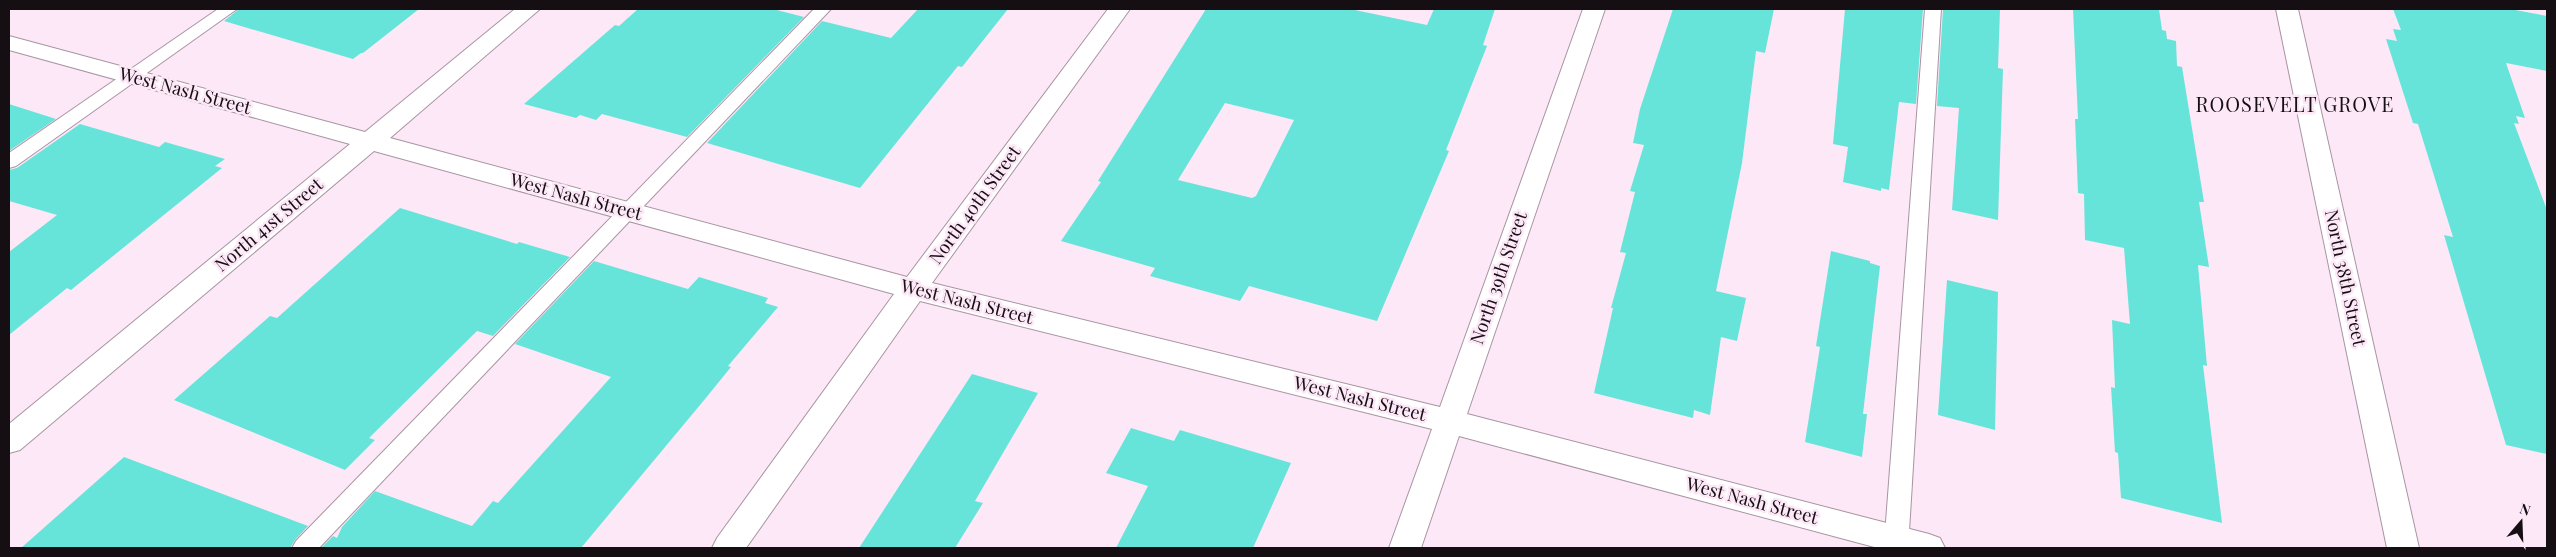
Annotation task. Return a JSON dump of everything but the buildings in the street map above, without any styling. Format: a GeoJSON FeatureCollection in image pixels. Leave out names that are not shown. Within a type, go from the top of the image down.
{"type":"FeatureCollection","features":[{"type":"Feature","properties":{"kind":"street","name":"North 41st Street"},"geometry":{"type":"LineString","coordinates":[[9,441],[528,9]]}},
{"type":"Feature","properties":{"kind":"street","name":"North 40th Street"},"geometry":{"type":"LineString","coordinates":[[728,548],[913,289],[1119,9]]}},
{"type":"Feature","properties":{"kind":"street","name":"North 39th Street"},"geometry":{"type":"LineString","coordinates":[[1406,548],[1594,9]]}},
{"type":"Feature","properties":{"kind":"street","name":"North 38th Street"},"geometry":{"type":"LineString","coordinates":[[2288,9],[2403,548]]}},
{"type":"Feature","properties":{"kind":"street","name":"West Nash Street"},"geometry":{"type":"LineString","coordinates":[[9,43],[913,289],[1449,421],[1896,544],[1929,548]]}},
{"type":"Feature","properties":{"kind":"lane"},"geometry":{"type":"LineString","coordinates":[[9,162],[229,9]]}},
{"type":"Feature","properties":{"kind":"lane"},"geometry":{"type":"LineString","coordinates":[[304,548],[823,9]]}},
{"type":"Feature","properties":{"kind":"lane"},"geometry":{"type":"LineString","coordinates":[[1896,544],[1933,9]]}},
{"type":"Feature","properties":{"kind":"district","name":"ROOSEVELT GROVE"},"geometry":{"type":"Point","coordinates":[2295,105]}}]}
